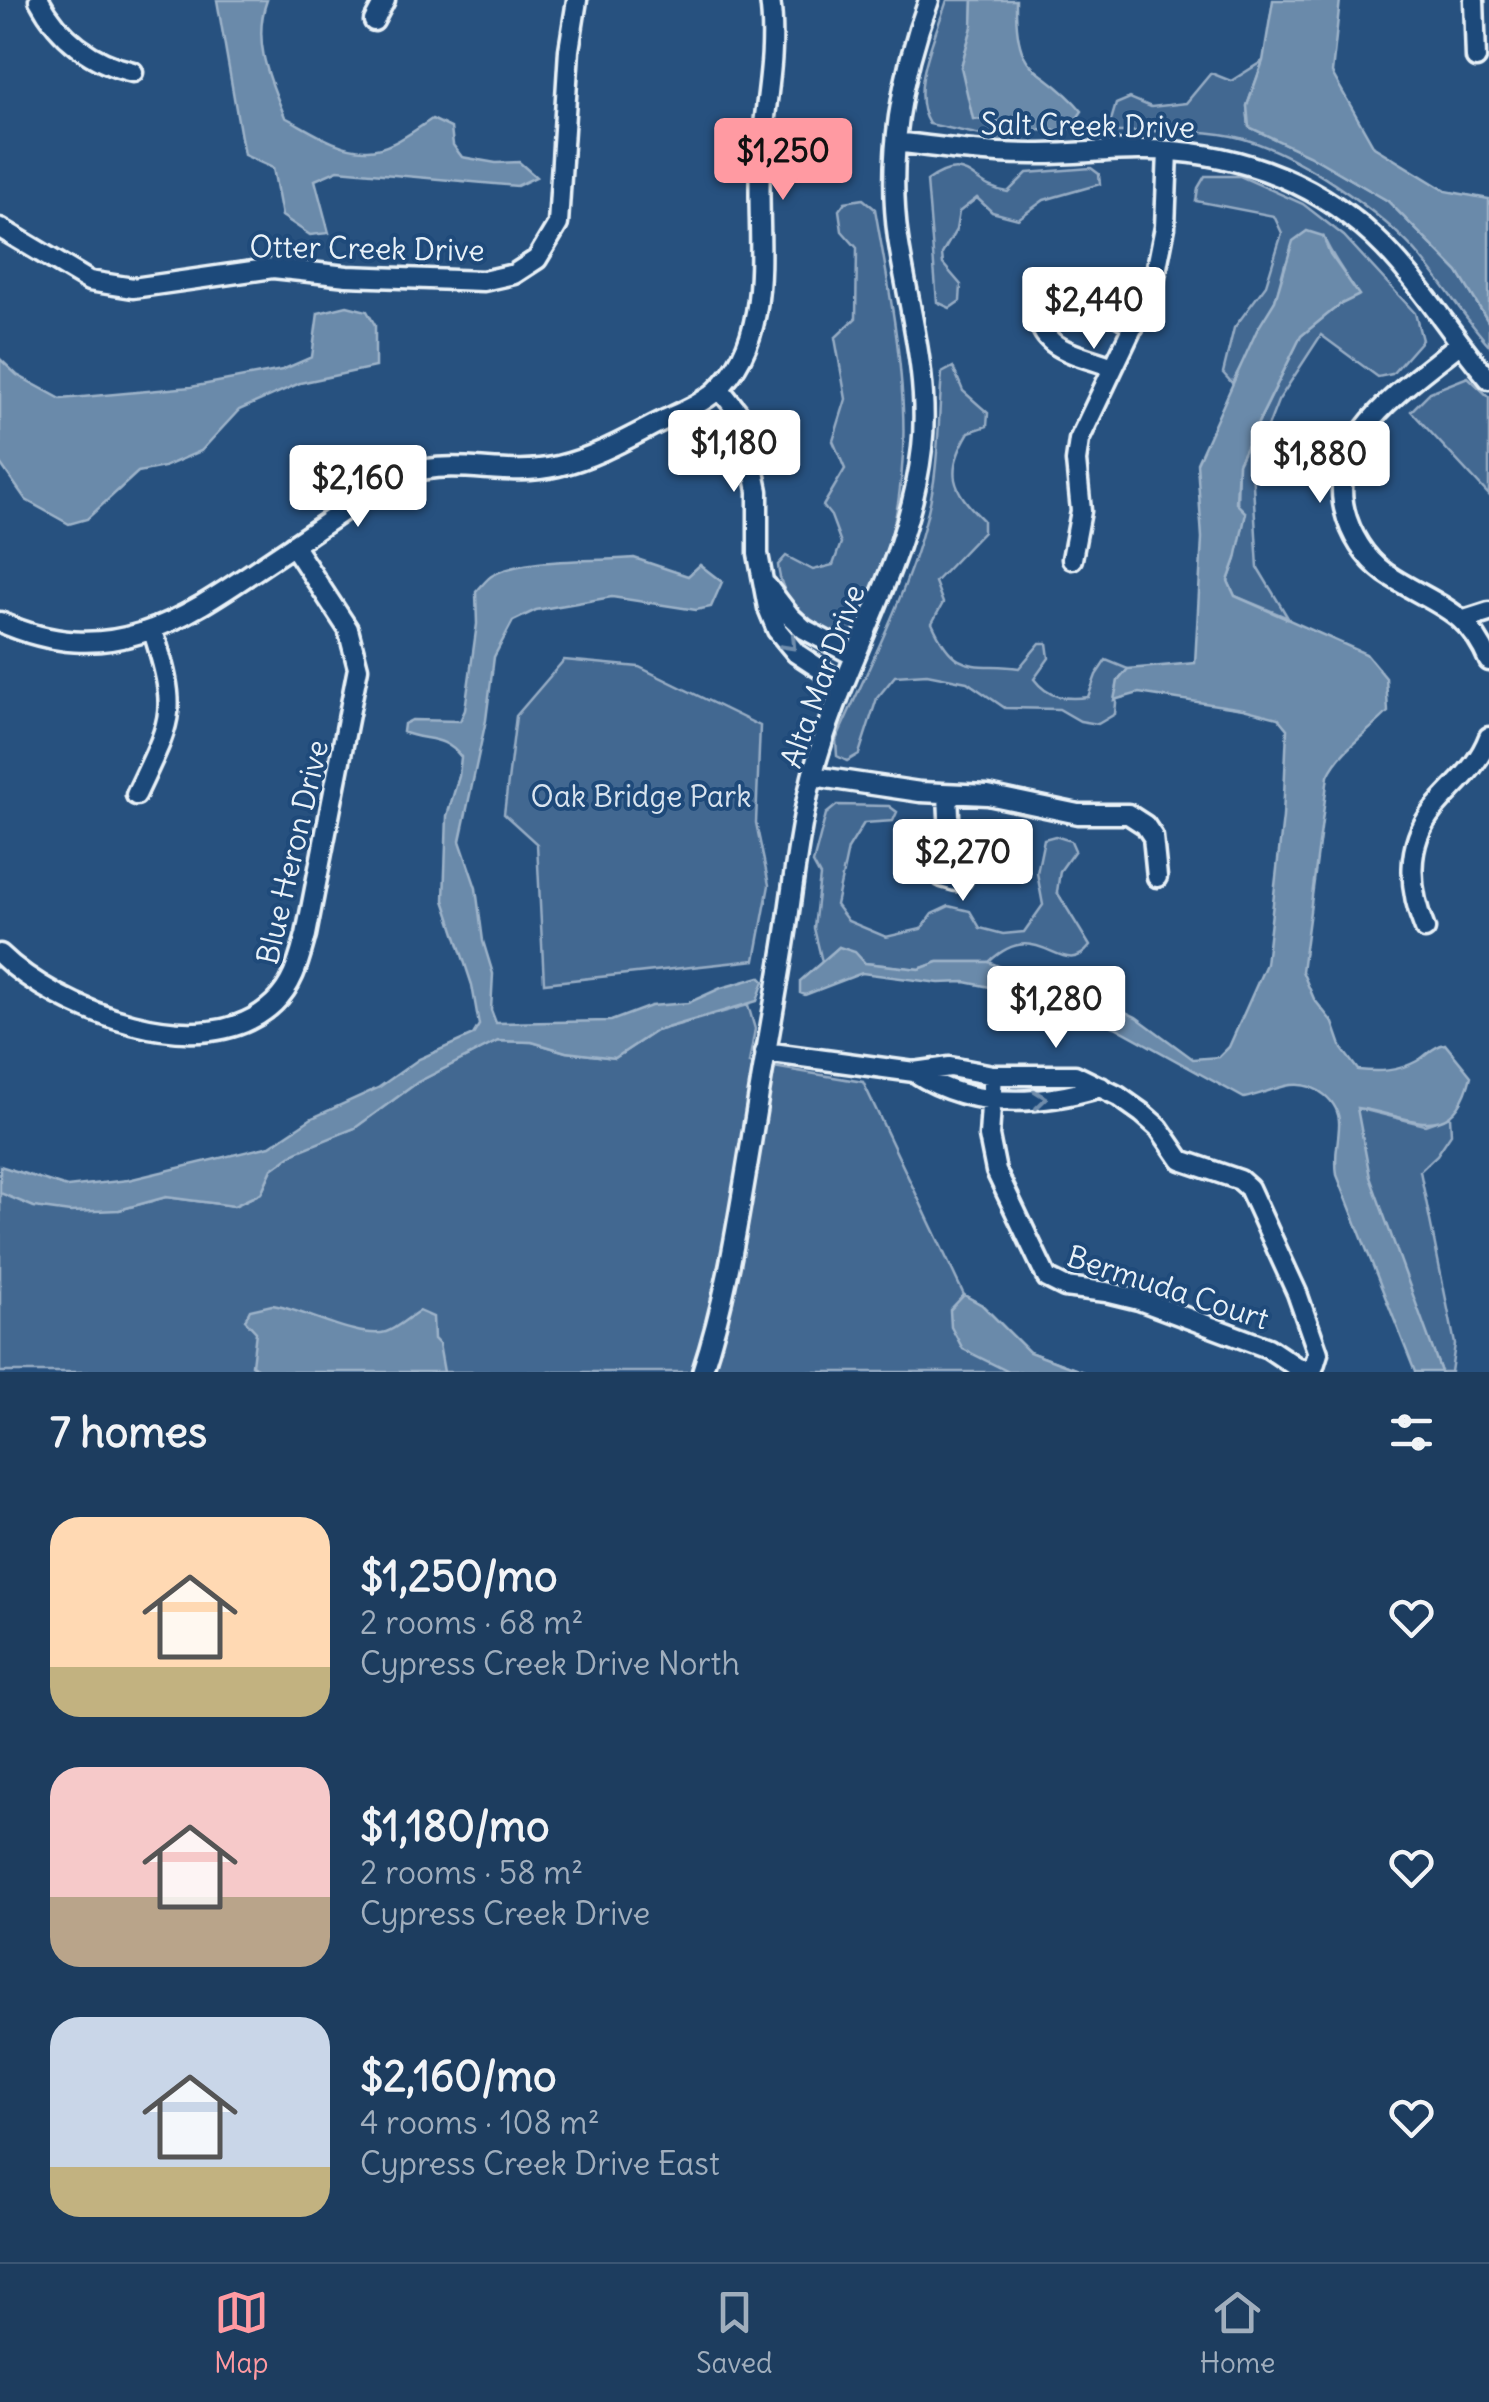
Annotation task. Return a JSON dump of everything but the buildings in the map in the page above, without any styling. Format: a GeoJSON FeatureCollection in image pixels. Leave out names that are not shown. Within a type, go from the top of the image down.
{"type":"FeatureCollection","features":[{"type":"Feature","properties":{"kind":"street"},"geometry":{"type":"LineString","coordinates":[[40,0],[51,20],[74,44],[108,64],[134,72]]}},
{"type":"Feature","properties":{"kind":"street"},"geometry":{"type":"LineString","coordinates":[[374,21],[384,0]]}},
{"type":"Feature","properties":{"kind":"street","name":"Otter Creek Drive"},"geometry":{"type":"LineString","coordinates":[[0,228],[78,276],[106,286],[133,288],[273,268],[347,276],[483,281],[514,274],[546,248],[558,224],[569,50],[577,0]]}},
{"type":"Feature","properties":{"kind":"street"},"geometry":{"type":"LineString","coordinates":[[0,622],[36,635],[89,641],[153,630],[198,609],[404,473],[443,465],[509,470],[558,466],[618,444],[706,399],[719,388],[740,356],[758,302],[760,164],[773,32],[770,0]]}},
{"type":"Feature","properties":{"kind":"street","name":"Alta Mar Drive"},"geometry":{"type":"LineString","coordinates":[[702,1372],[726,1287],[813,776],[843,684],[904,535],[918,480],[923,442],[921,375],[898,234],[896,142],[910,59],[930,0]]}},
{"type":"Feature","properties":{"kind":"street"},"geometry":{"type":"LineString","coordinates":[[1474,0],[1476,58]]}},
{"type":"Feature","properties":{"kind":"street","name":"Salt Creek Drive"},"geometry":{"type":"LineString","coordinates":[[896,142],[983,153],[1168,151],[1240,161],[1290,180],[1323,198],[1373,236],[1489,378]]}},
{"type":"Feature","properties":{"kind":"street"},"geometry":{"type":"LineString","coordinates":[[1072,559],[1082,511],[1076,451],[1149,293],[1160,259],[1168,151]]}},
{"type":"Feature","properties":{"kind":"street"},"geometry":{"type":"LineString","coordinates":[[1113,367],[1044,337],[1038,324],[1042,304],[1055,298],[1075,299],[1112,312],[1134,326]]}},
{"type":"Feature","properties":{"kind":"street"},"geometry":{"type":"LineString","coordinates":[[1459,344],[1366,426],[1348,458],[1342,493],[1351,529],[1366,554],[1392,578],[1436,599],[1464,620],[1489,662]]}},
{"type":"Feature","properties":{"kind":"street"},"geometry":{"type":"LineString","coordinates":[[719,388],[738,412],[747,438],[758,491],[758,554],[766,586],[804,629],[855,656]]}},
{"type":"Feature","properties":{"kind":"street","name":"Blue Heron Drive"},"geometry":{"type":"LineString","coordinates":[[0,954],[62,1000],[114,1019],[151,1027],[203,1030],[237,1024],[261,1014],[282,994],[297,969],[306,934],[358,668],[348,629],[293,545]]}},
{"type":"Feature","properties":{"kind":"street"},"geometry":{"type":"LineString","coordinates":[[766,586],[764,594],[777,630],[796,652],[843,684]]}},
{"type":"Feature","properties":{"kind":"street"},"geometry":{"type":"LineString","coordinates":[[1464,620],[1489,612]]}},
{"type":"Feature","properties":{"kind":"street"},"geometry":{"type":"LineString","coordinates":[[136,795],[170,715],[169,682],[153,630]]}},
{"type":"Feature","properties":{"kind":"street"},"geometry":{"type":"LineString","coordinates":[[1425,929],[1412,884],[1416,841],[1434,808],[1478,760],[1489,736]]}},
{"type":"Feature","properties":{"kind":"street"},"geometry":{"type":"LineString","coordinates":[[813,776],[948,794],[988,795],[1078,814],[1128,814],[1145,826],[1152,837],[1157,877]]}},
{"type":"Feature","properties":{"kind":"street"},"geometry":{"type":"LineString","coordinates":[[948,794],[950,838]]}},
{"type":"Feature","properties":{"kind":"street","name":"Bermuda Court"},"geometry":{"type":"LineString","coordinates":[[766,1052],[914,1072],[950,1066],[994,1076],[1075,1075],[1118,1096],[1159,1128],[1181,1160],[1240,1180],[1249,1188],[1297,1293],[1318,1353],[1314,1366],[1301,1370],[1268,1348],[1139,1300],[1065,1287],[1048,1278],[996,1171],[989,1136],[994,1076]]}},
{"type":"Feature","properties":{"kind":"street","name":"Bermuda Court"},"geometry":{"type":"LineString","coordinates":[[914,1072],[945,1089],[991,1102],[1068,1096],[1101,1087]]}},
{"type":"Feature","properties":{"kind":"green space"},"geometry":{"type":"Polygon","coordinates":[[[947,0],[973,0],[972,27],[961,67],[1008,122],[1029,131],[1024,138],[995,138],[929,124],[921,96],[923,79],[947,0]]]}},
{"type":"Feature","properties":{"kind":"green space"},"geometry":{"type":"Polygon","coordinates":[[[1263,61],[1247,106],[1249,127],[1309,155],[1388,201],[1458,272],[1489,323],[1489,345],[1406,242],[1361,203],[1308,168],[1232,136],[1189,131],[1116,132],[1110,124],[1116,104],[1130,98],[1151,107],[1186,103],[1211,73],[1231,81],[1263,61]]]}},
{"type":"Feature","properties":{"kind":"green space"},"geometry":{"type":"Polygon","coordinates":[[[1091,168],[1099,174],[1100,184],[1044,200],[1018,219],[992,212],[977,198],[959,212],[956,230],[942,254],[943,264],[961,285],[960,301],[950,308],[937,302],[927,181],[952,169],[961,170],[1008,192],[1027,173],[1091,168]]]}},
{"type":"Feature","properties":{"kind":"green space"},"geometry":{"type":"Polygon","coordinates":[[[1205,176],[1240,176],[1303,204],[1344,236],[1415,313],[1422,340],[1392,374],[1378,377],[1321,335],[1278,401],[1252,468],[1258,568],[1288,618],[1235,596],[1228,581],[1236,559],[1238,464],[1301,336],[1339,305],[1358,296],[1323,236],[1285,264],[1275,301],[1232,383],[1223,373],[1234,328],[1266,285],[1282,233],[1274,216],[1196,201],[1205,176]]]}},
{"type":"Feature","properties":{"kind":"green space"},"geometry":{"type":"Polygon","coordinates":[[[863,199],[875,209],[897,342],[904,433],[895,522],[879,574],[851,635],[839,638],[807,617],[790,600],[778,565],[786,556],[813,570],[833,565],[841,543],[823,506],[845,469],[833,441],[846,399],[835,338],[856,318],[857,248],[842,231],[839,210],[845,202],[863,199]]]}},
{"type":"Feature","properties":{"kind":"green space"},"geometry":{"type":"Polygon","coordinates":[[[953,367],[963,391],[988,413],[987,426],[969,432],[954,469],[958,489],[983,520],[983,532],[935,582],[943,603],[932,623],[941,640],[949,652],[967,664],[1019,668],[1040,643],[1047,643],[1049,658],[1034,679],[1051,694],[1065,698],[1088,697],[1106,660],[1128,669],[1118,681],[1115,714],[1098,724],[1080,721],[1059,709],[1005,708],[967,682],[927,674],[895,676],[877,698],[859,754],[847,761],[837,756],[836,740],[894,613],[918,548],[934,481],[942,373],[953,367]]]}},
{"type":"Feature","properties":{"kind":"green space"},"geometry":{"type":"Polygon","coordinates":[[[1468,377],[1489,397],[1489,495],[1411,411],[1430,392],[1468,377]]]}},
{"type":"Feature","properties":{"kind":"green space","name":"Oak Bridge Park"},"geometry":{"type":"Polygon","coordinates":[[[564,660],[639,667],[760,726],[756,823],[769,885],[755,960],[544,983],[537,844],[504,814],[516,716],[564,660]]]}},
{"type":"Feature","properties":{"kind":"green space"},"geometry":{"type":"Polygon","coordinates":[[[837,805],[889,806],[897,812],[893,821],[864,823],[848,849],[836,905],[848,921],[886,937],[921,929],[932,914],[949,906],[970,911],[980,928],[1003,934],[1024,932],[1043,905],[1037,873],[1044,839],[1055,836],[1071,841],[1075,850],[1060,871],[1057,892],[1090,946],[1080,955],[1069,957],[1022,944],[989,962],[938,962],[919,969],[864,963],[839,947],[822,962],[814,928],[820,876],[813,863],[826,814],[837,805]]]}},
{"type":"Feature","properties":{"kind":"green space"},"geometry":{"type":"Polygon","coordinates":[[[748,1005],[755,1029],[749,1063],[863,1082],[964,1295],[982,1305],[1029,1352],[1083,1372],[0,1372],[0,1193],[119,1210],[166,1197],[234,1206],[261,1193],[272,1169],[296,1151],[355,1128],[418,1082],[498,1041],[532,1042],[566,1052],[615,1058],[656,1031],[748,1005]]]}},
{"type":"Feature","properties":{"kind":"green space"},"geometry":{"type":"Polygon","coordinates":[[[1357,1108],[1425,1125],[1450,1116],[1451,1134],[1420,1171],[1455,1344],[1451,1372],[1441,1372],[1378,1209],[1361,1142],[1357,1108]]]}},
{"type":"Feature","properties":{"kind":"shaded area"},"geometry":{"type":"Polygon","coordinates":[[[217,0],[267,0],[261,30],[264,59],[285,117],[335,143],[356,149],[384,147],[432,119],[451,128],[453,145],[462,157],[496,163],[519,162],[536,177],[517,186],[338,170],[315,180],[329,233],[310,235],[282,216],[273,168],[244,155],[217,0]]]}},
{"type":"Feature","properties":{"kind":"shaded area"},"geometry":{"type":"Polygon","coordinates":[[[973,0],[1016,0],[1025,58],[1082,111],[1070,129],[1032,129],[973,119],[961,67],[972,27],[973,0]]]}},
{"type":"Feature","properties":{"kind":"shaded area"},"geometry":{"type":"Polygon","coordinates":[[[1273,0],[1340,0],[1332,73],[1374,147],[1446,191],[1489,199],[1489,323],[1458,272],[1388,201],[1309,155],[1249,127],[1247,106],[1263,61],[1273,0]]]}},
{"type":"Feature","properties":{"kind":"shaded area"},"geometry":{"type":"Polygon","coordinates":[[[1307,231],[1323,236],[1330,254],[1359,295],[1339,305],[1301,336],[1238,463],[1236,503],[1246,513],[1228,581],[1235,596],[1366,654],[1386,678],[1388,712],[1347,750],[1328,776],[1302,971],[1314,999],[1333,1023],[1342,1049],[1358,1070],[1402,1067],[1445,1044],[1471,1076],[1463,1099],[1453,1113],[1440,1120],[1410,1120],[1357,1108],[1370,1177],[1441,1372],[1415,1372],[1337,1175],[1336,1109],[1317,1090],[1291,1085],[1244,1098],[1115,1027],[1009,1001],[995,988],[965,982],[939,983],[862,973],[805,995],[800,993],[800,981],[839,947],[855,952],[865,963],[919,969],[938,962],[989,962],[1055,990],[1113,1006],[1136,1017],[1193,1059],[1219,1057],[1229,1047],[1266,964],[1283,817],[1287,729],[1278,718],[1243,709],[1139,693],[1114,700],[1118,681],[1128,669],[1195,663],[1202,538],[1197,463],[1257,330],[1275,301],[1293,241],[1307,231]]]}},
{"type":"Feature","properties":{"kind":"shaded area"},"geometry":{"type":"Polygon","coordinates":[[[347,306],[367,311],[375,325],[375,367],[300,383],[239,410],[201,451],[164,467],[138,472],[87,519],[69,524],[26,500],[0,463],[0,359],[17,375],[61,399],[191,387],[282,370],[312,357],[318,313],[347,306]]]}},
{"type":"Feature","properties":{"kind":"shaded area"},"geometry":{"type":"Polygon","coordinates":[[[634,558],[688,576],[700,565],[722,582],[711,607],[696,610],[612,597],[536,610],[513,621],[494,657],[486,720],[460,841],[476,888],[483,941],[493,974],[491,1010],[496,1023],[611,1021],[651,1006],[688,1003],[760,977],[764,981],[757,1001],[656,1031],[615,1058],[566,1052],[532,1042],[498,1041],[418,1082],[355,1128],[296,1152],[272,1169],[261,1193],[234,1206],[166,1197],[119,1210],[70,1212],[34,1207],[0,1193],[0,1166],[67,1187],[128,1180],[270,1146],[312,1118],[378,1088],[419,1059],[473,1035],[479,1025],[472,985],[444,900],[447,816],[461,757],[448,745],[403,732],[404,724],[412,720],[460,721],[465,710],[477,624],[476,592],[491,576],[523,565],[634,558]]]}},
{"type":"Feature","properties":{"kind":"shaded area"},"geometry":{"type":"Polygon","coordinates":[[[964,1295],[982,1305],[1029,1352],[1083,1372],[1009,1372],[963,1349],[951,1327],[950,1310],[964,1295]]]}},
{"type":"Feature","properties":{"kind":"shaded area"},"geometry":{"type":"Polygon","coordinates":[[[272,1305],[374,1333],[386,1332],[419,1311],[433,1317],[434,1339],[439,1344],[444,1372],[263,1372],[252,1365],[256,1332],[245,1320],[250,1310],[272,1305]]]}}]}
